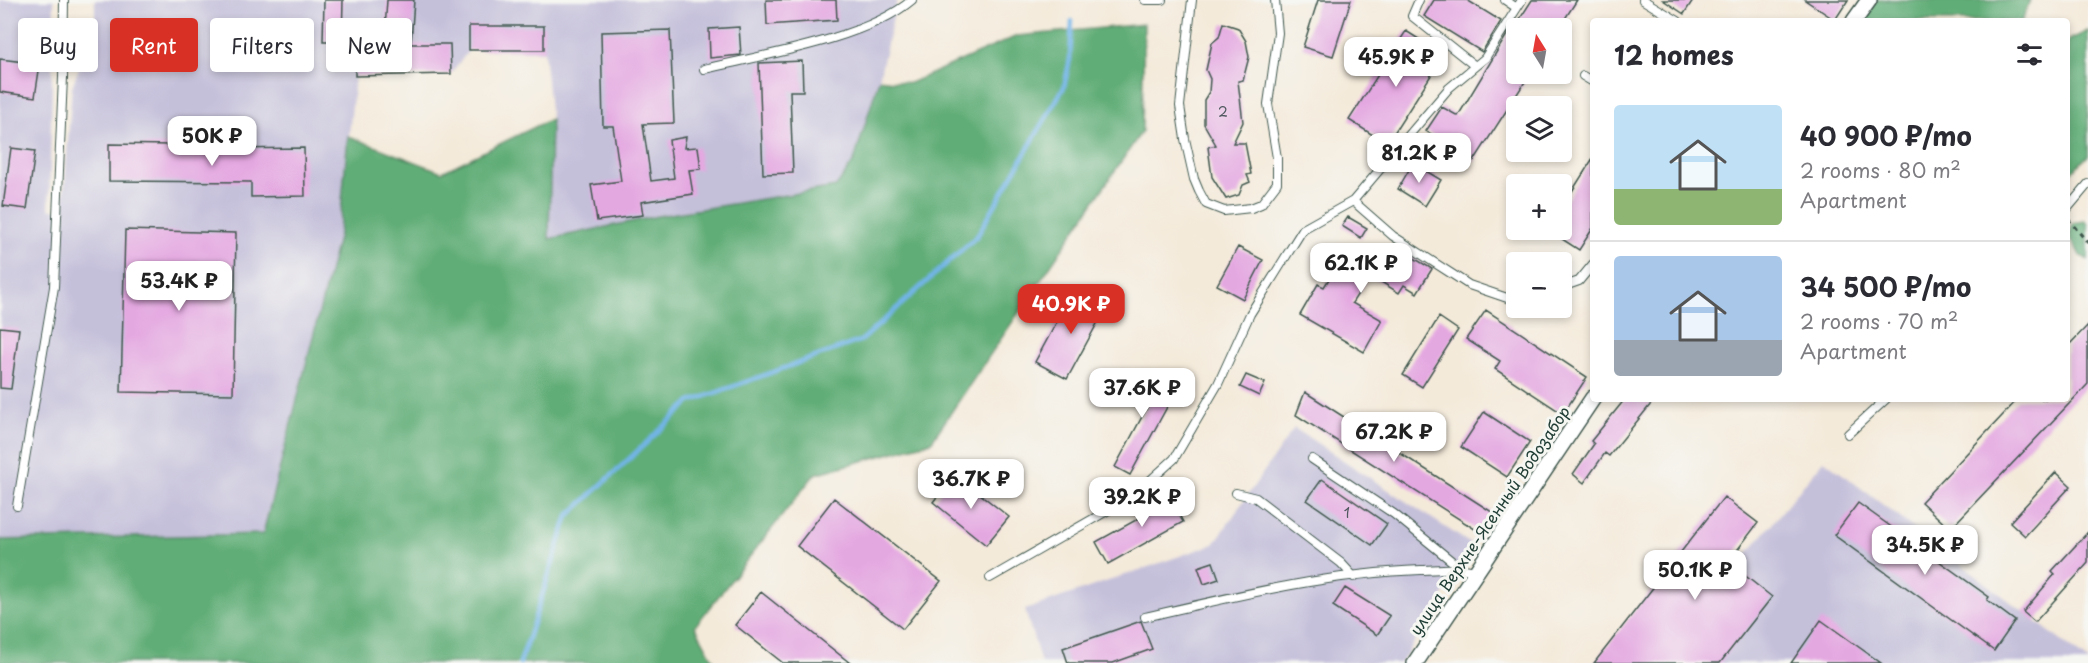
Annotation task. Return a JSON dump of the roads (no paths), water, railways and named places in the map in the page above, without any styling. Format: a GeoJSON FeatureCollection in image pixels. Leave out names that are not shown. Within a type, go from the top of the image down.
{"type":"FeatureCollection","features":[{"type":"Feature","properties":{"kind":"street"},"geometry":{"type":"LineString","coordinates":[[1856,18],[1869,0]]}},
{"type":"Feature","properties":{"kind":"street","name":"улица Верхне-Ясенный Водозабор"},"geometry":{"type":"LineString","coordinates":[[1415,663],[1590,402]]}},
{"type":"Feature","properties":{"kind":"lane"},"geometry":{"type":"LineString","coordinates":[[17,506],[54,287],[64,0]]}},
{"type":"Feature","properties":{"kind":"lane"},"geometry":{"type":"LineString","coordinates":[[704,69],[833,39],[900,11],[912,0]]}},
{"type":"Feature","properties":{"kind":"lane"},"geometry":{"type":"LineString","coordinates":[[1145,0],[1162,0]]}},
{"type":"Feature","properties":{"kind":"lane"},"geometry":{"type":"LineString","coordinates":[[1192,0],[1180,106],[1185,139],[1194,179],[1206,204],[1224,211],[1251,208],[1261,204],[1277,183],[1277,158],[1268,104],[1278,33],[1275,0]]}},
{"type":"Feature","properties":{"kind":"lane"},"geometry":{"type":"LineString","coordinates":[[1419,0],[1412,16],[1475,66]]}},
{"type":"Feature","properties":{"kind":"lane"},"geometry":{"type":"LineString","coordinates":[[1506,0],[1517,8]]}},
{"type":"Feature","properties":{"kind":"lane"},"geometry":{"type":"LineString","coordinates":[[990,578],[1133,496],[1174,459],[1218,384],[1250,314],[1303,229],[1353,201],[1449,88],[1485,58],[1522,0]]}},
{"type":"Feature","properties":{"kind":"lane"},"geometry":{"type":"LineString","coordinates":[[1643,0],[1673,18]]}},
{"type":"Feature","properties":{"kind":"lane"},"geometry":{"type":"LineString","coordinates":[[1583,76],[1590,80]]}},
{"type":"Feature","properties":{"kind":"lane"},"geometry":{"type":"LineString","coordinates":[[2070,205],[2088,184]]}},
{"type":"Feature","properties":{"kind":"lane"},"geometry":{"type":"LineString","coordinates":[[1353,201],[1393,236],[1469,285],[1506,298]]}},
{"type":"Feature","properties":{"kind":"lane"},"geometry":{"type":"LineString","coordinates":[[1572,283],[1579,281],[1590,268]]}},
{"type":"Feature","properties":{"kind":"lane"},"geometry":{"type":"LineString","coordinates":[[1848,434],[1883,402]]}},
{"type":"Feature","properties":{"kind":"lane"},"geometry":{"type":"LineString","coordinates":[[1312,459],[1394,514],[1459,567]]}},
{"type":"Feature","properties":{"kind":"lane"},"geometry":{"type":"LineString","coordinates":[[1236,493],[1256,498],[1341,563],[1354,577]]}},
{"type":"Feature","properties":{"kind":"lane"},"geometry":{"type":"LineString","coordinates":[[1145,617],[1308,582],[1397,569],[1442,570],[1459,567],[1475,571]]}},
{"type":"Feature","properties":{"kind":"waterway"},"geometry":{"type":"LineString","coordinates":[[520,663],[568,516],[690,402],[862,340],[977,236],[1064,87],[1070,59],[1072,21]]}}]}
